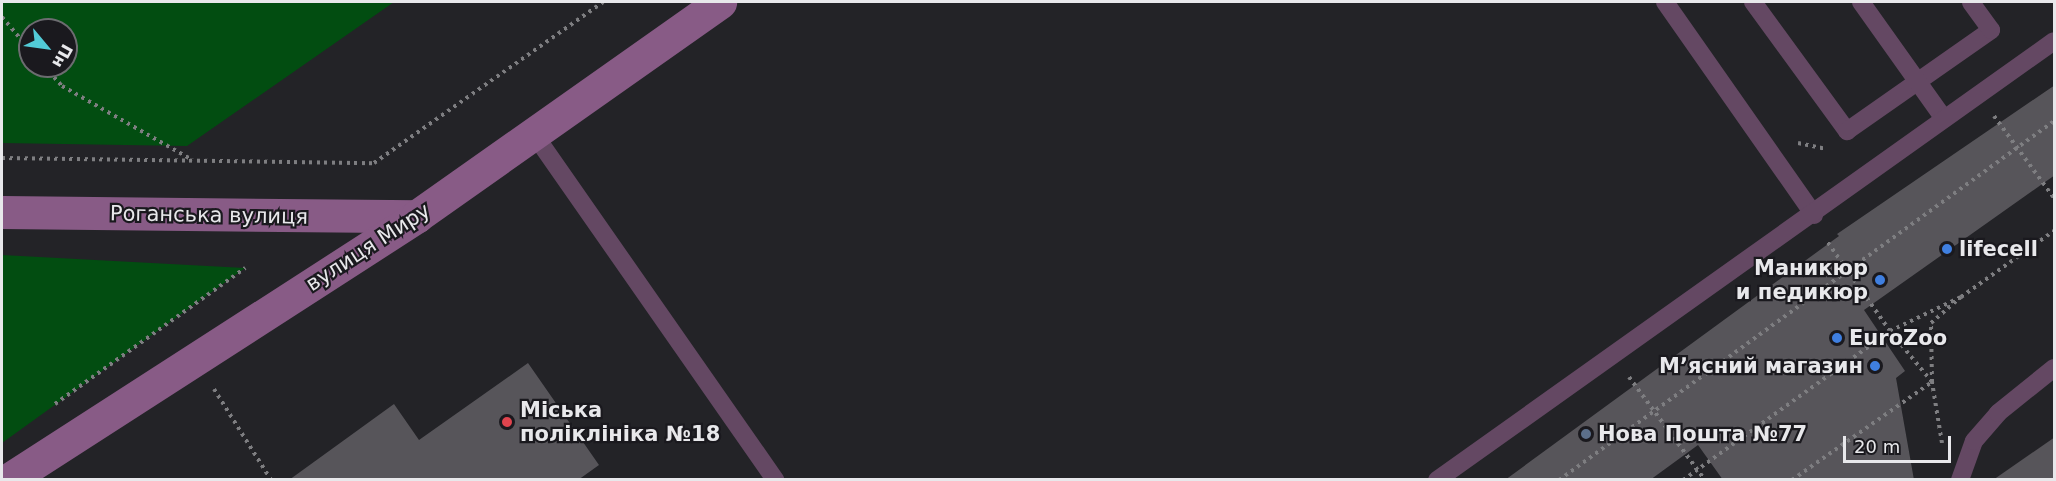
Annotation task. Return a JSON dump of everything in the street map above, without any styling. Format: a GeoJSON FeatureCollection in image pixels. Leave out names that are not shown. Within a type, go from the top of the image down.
{"type":"FeatureCollection","features":[{"type":"Feature","properties":{"kind":"street","name":"вулиця Миру"},"geometry":{"type":"LineString","coordinates":[[8,480],[417,216],[720,2]]}},
{"type":"Feature","properties":{"kind":"street","name":"Роганська вулиця"},"geometry":{"type":"LineString","coordinates":[[2,212],[417,216]]}},
{"type":"Feature","properties":{"kind":"lane"},"geometry":{"type":"LineString","coordinates":[[1665,2],[1817,224]]}},
{"type":"Feature","properties":{"kind":"lane"},"geometry":{"type":"LineString","coordinates":[[1753,2],[1846,132],[1991,30],[1971,2]]}},
{"type":"Feature","properties":{"kind":"lane"},"geometry":{"type":"LineString","coordinates":[[1861,2],[1944,119]]}},
{"type":"Feature","properties":{"kind":"lane"},"geometry":{"type":"LineString","coordinates":[[1437,480],[1817,224],[1944,119],[2055,41]]}},
{"type":"Feature","properties":{"kind":"lane"},"geometry":{"type":"LineString","coordinates":[[534,134],[768,477]]}},
{"type":"Feature","properties":{"kind":"lane"},"geometry":{"type":"LineString","coordinates":[[1960,480],[1974,441],[1998,413],[2055,368]]}},
{"type":"Feature","properties":{"kind":"path"},"geometry":{"type":"LineString","coordinates":[[2,158],[374,163],[603,2]]}},
{"type":"Feature","properties":{"kind":"path"},"geometry":{"type":"LineString","coordinates":[[2,17],[18,36]]}},
{"type":"Feature","properties":{"kind":"path"},"geometry":{"type":"LineString","coordinates":[[55,78],[62,86],[194,160]]}},
{"type":"Feature","properties":{"kind":"path"},"geometry":{"type":"LineString","coordinates":[[1990,111],[2055,198]]}},
{"type":"Feature","properties":{"kind":"path"},"geometry":{"type":"LineString","coordinates":[[1559,480],[2055,121]]}},
{"type":"Feature","properties":{"kind":"path"},"geometry":{"type":"LineString","coordinates":[[1790,133],[1797,142],[1828,149],[1834,157]]}},
{"type":"Feature","properties":{"kind":"path"},"geometry":{"type":"LineString","coordinates":[[1817,224],[1890,331],[1932,382]]}},
{"type":"Feature","properties":{"kind":"path"},"geometry":{"type":"LineString","coordinates":[[1943,448],[1932,382],[1931,323],[1961,297],[2055,231]]}},
{"type":"Feature","properties":{"kind":"path"},"geometry":{"type":"LineString","coordinates":[[50,408],[245,268]]}},
{"type":"Feature","properties":{"kind":"path"},"geometry":{"type":"LineString","coordinates":[[1683,480],[1890,331],[1961,297]]}},
{"type":"Feature","properties":{"kind":"path"},"geometry":{"type":"LineString","coordinates":[[1625,372],[1705,480]]}},
{"type":"Feature","properties":{"kind":"path"},"geometry":{"type":"LineString","coordinates":[[209,381],[271,480]]}},
{"type":"Feature","properties":{"kind":"path"},"geometry":{"type":"LineString","coordinates":[[1792,480],[1932,382]]}},
{"type":"Feature","properties":{"kind":"green space"},"geometry":{"type":"Polygon","coordinates":[[[2,2],[394,2],[187,146],[2,143],[2,2]]]}},
{"type":"Feature","properties":{"kind":"green space"},"geometry":{"type":"Polygon","coordinates":[[[2,255],[245,268],[2,443],[2,255]]]}},
{"type":"Feature","properties":{"kind":"building"},"geometry":{"type":"Polygon","coordinates":[[[2055,85],[2055,175],[1864,310],[1905,371],[1896,378],[1914,480],[1723,480],[1698,445],[1650,480],[1505,480],[1839,236],[1837,234],[2055,85]]]}},
{"type":"Feature","properties":{"kind":"building","name":"Міська поліклініка №18"},"geometry":{"type":"Polygon","coordinates":[[[528,363],[599,465],[578,480],[289,480],[394,404],[419,440],[528,363]]]}},
{"type":"Feature","properties":{"kind":"building"},"geometry":{"type":"Polygon","coordinates":[[[2055,437],[2055,480],[1993,480],[2055,437]]]}},
{"type":"Feature","properties":{"kind":"place","name":"lifecell"},"geometry":{"type":"Point","coordinates":[1947,249]}},
{"type":"Feature","properties":{"kind":"place","name":"Маникюр и педикюр"},"geometry":{"type":"Point","coordinates":[1880,280]}},
{"type":"Feature","properties":{"kind":"place","name":"EuroZoo"},"geometry":{"type":"Point","coordinates":[1837,338]}},
{"type":"Feature","properties":{"kind":"place","name":"Мʼясний магазин"},"geometry":{"type":"Point","coordinates":[1875,366]}},
{"type":"Feature","properties":{"kind":"place","name":"Міська поліклініка №18"},"geometry":{"type":"Point","coordinates":[507,422]}},
{"type":"Feature","properties":{"kind":"place","name":"Нова Пошта №77"},"geometry":{"type":"Point","coordinates":[1586,434]}}]}
